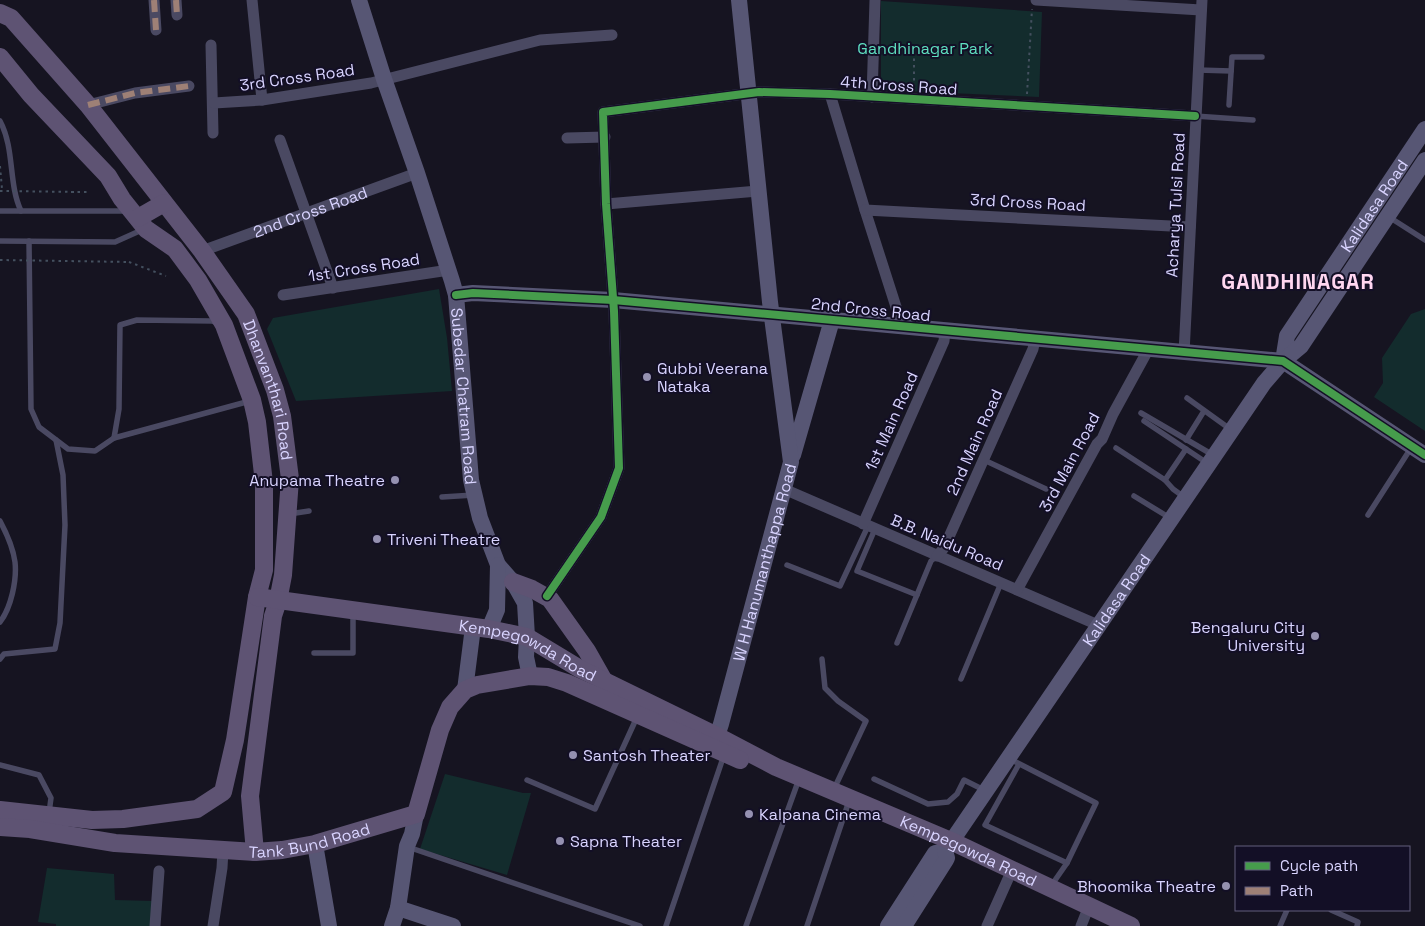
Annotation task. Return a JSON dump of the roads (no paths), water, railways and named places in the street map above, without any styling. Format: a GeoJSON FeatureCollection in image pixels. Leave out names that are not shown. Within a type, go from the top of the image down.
{"type":"FeatureCollection","features":[{"type":"Feature","properties":{"kind":"main road"},"geometry":{"type":"LineString","coordinates":[[5,0],[6,16]]}},
{"type":"Feature","properties":{"kind":"main road","name":"Dhanvanthari Road"},"geometry":{"type":"LineString","coordinates":[[6,16],[88,105],[202,251],[246,314],[275,390],[282,416],[290,479],[283,575],[273,616],[250,796],[255,852]]}},
{"type":"Feature","properties":{"kind":"main road","name":"Dhanvanthari Road"},"geometry":{"type":"LineString","coordinates":[[0,57],[31,95],[108,176],[122,199],[139,219],[175,249],[198,280],[224,325],[252,400],[258,422],[264,483],[264,570],[257,598],[235,740]]}},
{"type":"Feature","properties":{"kind":"main road"},"geometry":{"type":"LineString","coordinates":[[139,219],[164,203]]}},
{"type":"Feature","properties":{"kind":"main road"},"geometry":{"type":"LineString","coordinates":[[513,582],[547,596],[587,651],[604,681]]}},
{"type":"Feature","properties":{"kind":"main road","name":"Kempegowda Road"},"geometry":{"type":"LineString","coordinates":[[257,598],[481,628],[527,637],[604,681],[717,736],[776,768],[850,798],[948,846],[1012,870],[1131,926]]}},
{"type":"Feature","properties":{"kind":"main road"},"geometry":{"type":"LineString","coordinates":[[416,814],[443,723],[450,707],[465,690],[477,685],[530,676]]}},
{"type":"Feature","properties":{"kind":"main road","name":"Kempegowda Road"},"geometry":{"type":"LineString","coordinates":[[530,676],[548,677],[567,683],[724,753],[765,769],[776,768]]}},
{"type":"Feature","properties":{"kind":"main road"},"geometry":{"type":"LineString","coordinates":[[0,810],[92,820],[123,819],[197,809],[222,792],[235,740],[256,744]]}},
{"type":"Feature","properties":{"kind":"main road","name":"Tank Bund Road"},"geometry":{"type":"LineString","coordinates":[[0,827],[30,829],[115,843],[255,852],[282,850],[315,844],[416,814]]}},
{"type":"Feature","properties":{"kind":"street"},"geometry":{"type":"LineString","coordinates":[[154,0],[156,30]]}},
{"type":"Feature","properties":{"kind":"street"},"geometry":{"type":"LineString","coordinates":[[176,0],[177,15]]}},
{"type":"Feature","properties":{"kind":"street"},"geometry":{"type":"LineString","coordinates":[[252,0],[262,100]]}},
{"type":"Feature","properties":{"kind":"street","name":"Subedar Chatram Road"},"geometry":{"type":"LineString","coordinates":[[359,0],[456,295],[471,480],[480,518],[498,565],[513,582],[525,603],[526,657],[530,676]]}},
{"type":"Feature","properties":{"kind":"street","name":"W H Hanumanthappa Road"},"geometry":{"type":"LineString","coordinates":[[717,736],[722,724],[791,462],[758,191],[750,92],[739,0]]}},
{"type":"Feature","properties":{"kind":"street"},"geometry":{"type":"LineString","coordinates":[[872,97],[874,0]]}},
{"type":"Feature","properties":{"kind":"street"},"geometry":{"type":"LineString","coordinates":[[1034,4],[1202,5]]}},
{"type":"Feature","properties":{"kind":"street","name":"Acharya Tulsi Road"},"geometry":{"type":"LineString","coordinates":[[1184,353],[1202,5]]}},
{"type":"Feature","properties":{"kind":"street","name":"3rd Cross Road"},"geometry":{"type":"LineString","coordinates":[[214,103],[262,100],[384,79],[540,40],[612,35]]}},
{"type":"Feature","properties":{"kind":"street"},"geometry":{"type":"LineString","coordinates":[[211,44],[214,103],[213,133]]}},
{"type":"Feature","properties":{"kind":"street"},"geometry":{"type":"LineString","coordinates":[[88,105],[135,93],[189,86]]}},
{"type":"Feature","properties":{"kind":"street","name":"4th Cross Road"},"geometry":{"type":"LineString","coordinates":[[605,137],[603,112],[750,92],[830,94],[1195,116]]}},
{"type":"Feature","properties":{"kind":"street"},"geometry":{"type":"LineString","coordinates":[[830,94],[898,313],[898,326]]}},
{"type":"Feature","properties":{"kind":"street","name":"Kalidasa Road"},"geometry":{"type":"LineString","coordinates":[[1283,361],[1287,336],[1425,129]]}},
{"type":"Feature","properties":{"kind":"street"},"geometry":{"type":"LineString","coordinates":[[547,596],[601,517],[619,468],[613,300],[606,204],[605,137],[567,138]]}},
{"type":"Feature","properties":{"kind":"street"},"geometry":{"type":"LineString","coordinates":[[280,140],[333,288]]}},
{"type":"Feature","properties":{"kind":"street","name":"Kalidasa Road"},"geometry":{"type":"LineString","coordinates":[[948,846],[986,791],[1013,761],[1098,625],[1264,383],[1283,361],[1301,346],[1425,160]]}},
{"type":"Feature","properties":{"kind":"street","name":"2nd Cross Road"},"geometry":{"type":"LineString","coordinates":[[202,251],[417,173]]}},
{"type":"Feature","properties":{"kind":"street"},"geometry":{"type":"LineString","coordinates":[[606,204],[758,191]]}},
{"type":"Feature","properties":{"kind":"street"},"geometry":{"type":"LineString","coordinates":[[1381,195],[1392,210]]}},
{"type":"Feature","properties":{"kind":"street","name":"3rd Cross Road"},"geometry":{"type":"LineString","coordinates":[[865,210],[1190,227]]}},
{"type":"Feature","properties":{"kind":"street","name":"1st Cross Road"},"geometry":{"type":"LineString","coordinates":[[283,295],[449,270]]}},
{"type":"Feature","properties":{"kind":"street","name":"2nd Cross Road"},"geometry":{"type":"LineString","coordinates":[[456,295],[482,294],[613,300],[1283,361]]}},
{"type":"Feature","properties":{"kind":"street"},"geometry":{"type":"LineString","coordinates":[[791,462],[832,320]]}},
{"type":"Feature","properties":{"kind":"street","name":"1st Main Road"},"geometry":{"type":"LineString","coordinates":[[869,526],[944,341],[945,331]]}},
{"type":"Feature","properties":{"kind":"street","name":"2nd Main Road"},"geometry":{"type":"LineString","coordinates":[[937,556],[944,548],[984,460],[1034,349],[1035,339]]}},
{"type":"Feature","properties":{"kind":"street","name":"3rd Main Road"},"geometry":{"type":"LineString","coordinates":[[1017,590],[1097,444],[1102,439],[1113,414],[1148,350]]}},
{"type":"Feature","properties":{"kind":"street"},"geometry":{"type":"LineString","coordinates":[[1283,361],[1419,451]]}},
{"type":"Feature","properties":{"kind":"street","name":"B.B. Naidu Road"},"geometry":{"type":"LineString","coordinates":[[784,489],[1098,625]]}},
{"type":"Feature","properties":{"kind":"street"},"geometry":{"type":"LineString","coordinates":[[465,690],[481,628],[497,610],[498,565]]}},
{"type":"Feature","properties":{"kind":"street"},"geometry":{"type":"LineString","coordinates":[[392,926],[398,908],[407,846],[412,834],[416,814]]}},
{"type":"Feature","properties":{"kind":"street"},"geometry":{"type":"LineString","coordinates":[[315,844],[329,926]]}},
{"type":"Feature","properties":{"kind":"street"},"geometry":{"type":"LineString","coordinates":[[888,926],[934,854],[948,846]]}},
{"type":"Feature","properties":{"kind":"street"},"geometry":{"type":"LineString","coordinates":[[904,926],[946,860],[948,846]]}},
{"type":"Feature","properties":{"kind":"street"},"geometry":{"type":"LineString","coordinates":[[213,926],[223,850]]}},
{"type":"Feature","properties":{"kind":"street"},"geometry":{"type":"LineString","coordinates":[[987,926],[1012,870]]}},
{"type":"Feature","properties":{"kind":"street"},"geometry":{"type":"LineString","coordinates":[[154,926],[159,872]]}},
{"type":"Feature","properties":{"kind":"street"},"geometry":{"type":"LineString","coordinates":[[1081,926],[1089,906]]}},
{"type":"Feature","properties":{"kind":"street"},"geometry":{"type":"LineString","coordinates":[[398,908],[453,926]]}},
{"type":"Feature","properties":{"kind":"lane"},"geometry":{"type":"LineString","coordinates":[[1229,105],[1232,57],[1262,57]]}},
{"type":"Feature","properties":{"kind":"lane"},"geometry":{"type":"LineString","coordinates":[[0,66],[31,95]]}},
{"type":"Feature","properties":{"kind":"lane"},"geometry":{"type":"LineString","coordinates":[[1198,70],[1230,71]]}},
{"type":"Feature","properties":{"kind":"lane"},"geometry":{"type":"LineString","coordinates":[[1195,116],[1253,120]]}},
{"type":"Feature","properties":{"kind":"lane"},"geometry":{"type":"LineString","coordinates":[[0,121],[6,133],[15,200],[21,211]]}},
{"type":"Feature","properties":{"kind":"lane"},"geometry":{"type":"LineString","coordinates":[[1392,210],[1425,240]]}},
{"type":"Feature","properties":{"kind":"lane"},"geometry":{"type":"LineString","coordinates":[[0,212],[21,211],[139,219]]}},
{"type":"Feature","properties":{"kind":"lane"},"geometry":{"type":"LineString","coordinates":[[0,241],[116,242],[139,219]]}},
{"type":"Feature","properties":{"kind":"lane"},"geometry":{"type":"LineString","coordinates":[[29,241],[30,409],[39,428],[68,449],[95,451],[114,438],[252,400]]}},
{"type":"Feature","properties":{"kind":"lane"},"geometry":{"type":"LineString","coordinates":[[114,438],[119,409],[120,325],[137,320],[212,321],[224,325]]}},
{"type":"Feature","properties":{"kind":"lane"},"geometry":{"type":"LineString","coordinates":[[1187,398],[1232,430]]}},
{"type":"Feature","properties":{"kind":"lane"},"geometry":{"type":"LineString","coordinates":[[1186,440],[1204,411]]}},
{"type":"Feature","properties":{"kind":"lane"},"geometry":{"type":"LineString","coordinates":[[1141,413],[1186,440],[1212,460]]}},
{"type":"Feature","properties":{"kind":"lane"},"geometry":{"type":"LineString","coordinates":[[1144,421],[1186,449],[1212,460]]}},
{"type":"Feature","properties":{"kind":"lane"},"geometry":{"type":"LineString","coordinates":[[0,659],[4,654],[55,649],[60,623],[65,525],[63,475],[56,440]]}},
{"type":"Feature","properties":{"kind":"lane"},"geometry":{"type":"LineString","coordinates":[[1116,448],[1165,480],[1173,489],[1186,498]]}},
{"type":"Feature","properties":{"kind":"lane"},"geometry":{"type":"LineString","coordinates":[[1165,480],[1186,449]]}},
{"type":"Feature","properties":{"kind":"lane"},"geometry":{"type":"LineString","coordinates":[[1368,515],[1419,451]]}},
{"type":"Feature","properties":{"kind":"lane"},"geometry":{"type":"LineString","coordinates":[[984,460],[1046,488]]}},
{"type":"Feature","properties":{"kind":"lane"},"geometry":{"type":"LineString","coordinates":[[442,497],[474,495]]}},
{"type":"Feature","properties":{"kind":"lane"},"geometry":{"type":"LineString","coordinates":[[1134,496],[1172,519]]}},
{"type":"Feature","properties":{"kind":"lane"},"geometry":{"type":"LineString","coordinates":[[287,514],[309,512]]}},
{"type":"Feature","properties":{"kind":"lane"},"geometry":{"type":"LineString","coordinates":[[0,521],[9,538],[15,563],[13,592],[5,616],[0,622]]}},
{"type":"Feature","properties":{"kind":"lane"},"geometry":{"type":"LineString","coordinates":[[787,565],[840,586],[869,526]]}},
{"type":"Feature","properties":{"kind":"lane"},"geometry":{"type":"LineString","coordinates":[[869,526],[857,571],[916,596]]}},
{"type":"Feature","properties":{"kind":"lane"},"geometry":{"type":"LineString","coordinates":[[896,643],[931,561],[937,556]]}},
{"type":"Feature","properties":{"kind":"lane"},"geometry":{"type":"LineString","coordinates":[[961,678],[1001,583]]}},
{"type":"Feature","properties":{"kind":"lane"},"geometry":{"type":"LineString","coordinates":[[314,653],[353,652],[353,611]]}},
{"type":"Feature","properties":{"kind":"lane"},"geometry":{"type":"LineString","coordinates":[[822,659],[825,688],[838,701],[866,721],[833,791]]}},
{"type":"Feature","properties":{"kind":"lane"},"geometry":{"type":"LineString","coordinates":[[527,780],[595,809],[638,715]]}},
{"type":"Feature","properties":{"kind":"lane"},"geometry":{"type":"LineString","coordinates":[[666,926],[724,753]]}},
{"type":"Feature","properties":{"kind":"lane"},"geometry":{"type":"LineString","coordinates":[[1050,888],[1067,863],[1096,803],[1013,761],[984,824],[1067,863]]}},
{"type":"Feature","properties":{"kind":"lane"},"geometry":{"type":"LineString","coordinates":[[0,765],[40,775],[51,798],[49,816]]}},
{"type":"Feature","properties":{"kind":"lane"},"geometry":{"type":"LineString","coordinates":[[746,926],[799,777]]}},
{"type":"Feature","properties":{"kind":"lane"},"geometry":{"type":"LineString","coordinates":[[874,779],[928,804],[948,802],[957,794],[964,780],[986,791]]}},
{"type":"Feature","properties":{"kind":"lane"},"geometry":{"type":"LineString","coordinates":[[807,926],[850,798]]}},
{"type":"Feature","properties":{"kind":"lane"},"geometry":{"type":"LineString","coordinates":[[407,846],[640,926]]}},
{"type":"Feature","properties":{"kind":"lane"},"geometry":{"type":"LineString","coordinates":[[1280,926],[1287,911]]}},
{"type":"Feature","properties":{"kind":"lane"},"geometry":{"type":"LineString","coordinates":[[1333,911],[1358,922],[1357,926]]}},
{"type":"Feature","properties":{"kind":"place","name":"Gubbi Veerana Nataka"},"geometry":{"type":"Point","coordinates":[647,377]}},
{"type":"Feature","properties":{"kind":"place","name":"Anupama Theatre"},"geometry":{"type":"Point","coordinates":[395,480]}},
{"type":"Feature","properties":{"kind":"place","name":"Triveni Theatre"},"geometry":{"type":"Point","coordinates":[377,539]}},
{"type":"Feature","properties":{"kind":"place","name":"Bengaluru City University"},"geometry":{"type":"Point","coordinates":[1315,636]}},
{"type":"Feature","properties":{"kind":"place","name":"Santosh Theater"},"geometry":{"type":"Point","coordinates":[573,755]}},
{"type":"Feature","properties":{"kind":"place","name":"Kalpana Cinema"},"geometry":{"type":"Point","coordinates":[749,814]}},
{"type":"Feature","properties":{"kind":"place","name":"Sapna Theater"},"geometry":{"type":"Point","coordinates":[560,841]}},
{"type":"Feature","properties":{"kind":"place","name":"Bhoomika Theatre"},"geometry":{"type":"Point","coordinates":[1226,886]}},
{"type":"Feature","properties":{"kind":"district","name":"GANDHINAGAR"},"geometry":{"type":"Point","coordinates":[1298,282]}},
{"type":"Feature","properties":{"kind":"park label","name":"Gandhinagar Park"},"geometry":{"type":"Point","coordinates":[925,48]}}]}
